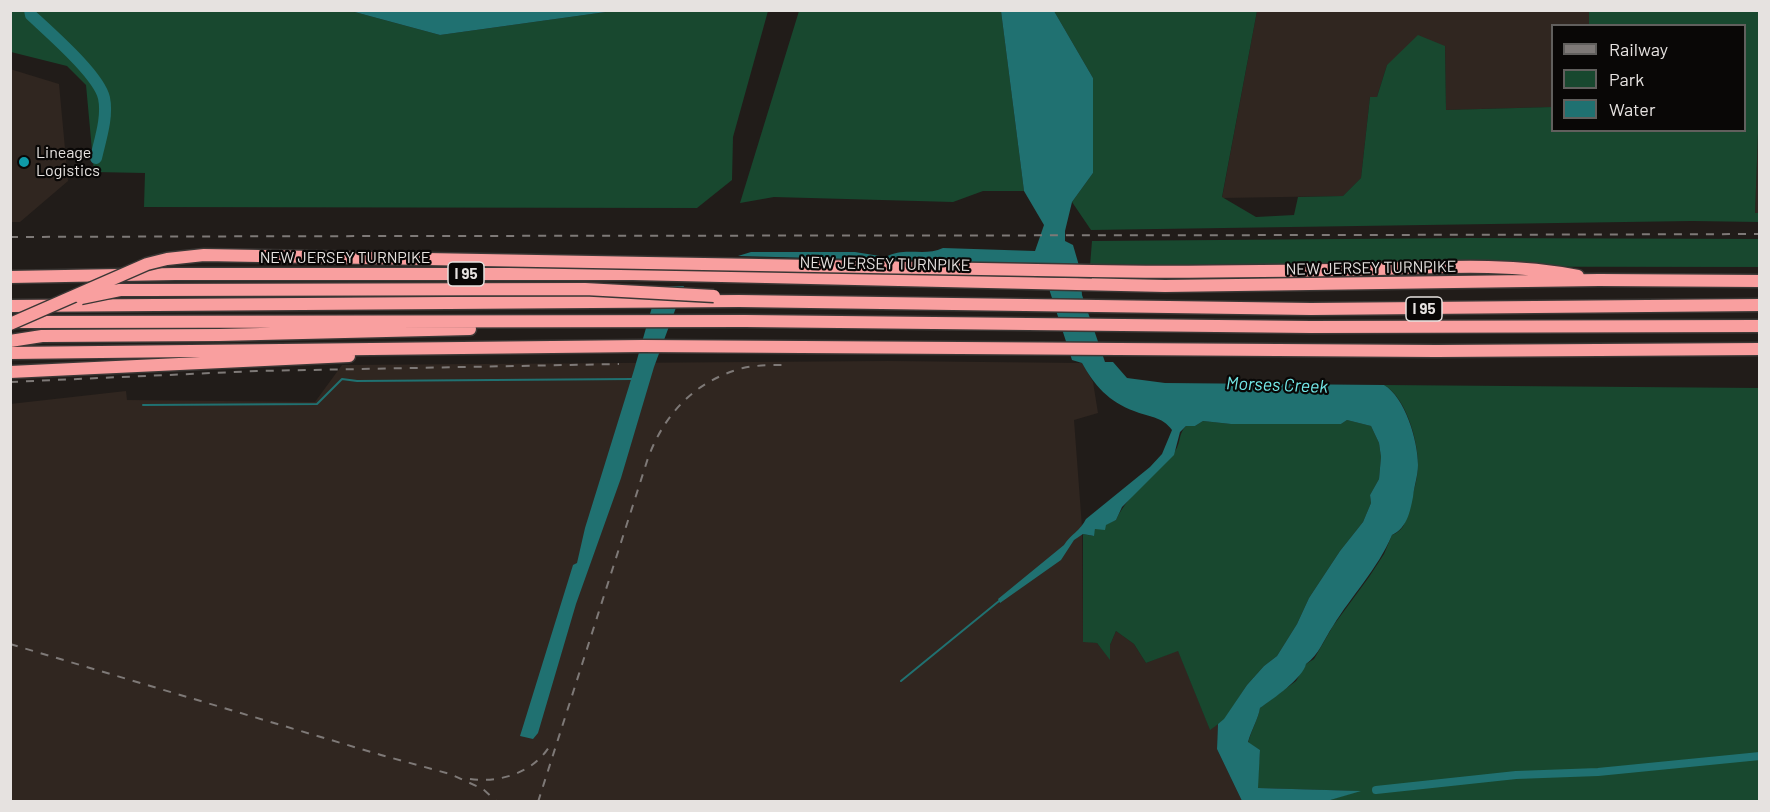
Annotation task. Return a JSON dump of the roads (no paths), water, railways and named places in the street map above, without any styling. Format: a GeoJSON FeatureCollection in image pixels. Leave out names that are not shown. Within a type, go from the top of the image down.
{"type":"FeatureCollection","features":[{"type":"Feature","properties":{"kind":"highway"},"geometry":{"type":"LineString","coordinates":[[29,316],[147,264],[167,259],[204,255],[1184,272],[1484,267],[1558,272],[1599,280]]}},
{"type":"Feature","properties":{"kind":"highway","name":"NEW JERSEY TURNPIKE"},"geometry":{"type":"LineString","coordinates":[[10,277],[175,274],[633,274],[1200,286],[1599,280],[1760,281]]}},
{"type":"Feature","properties":{"kind":"highway"},"geometry":{"type":"LineString","coordinates":[[10,323],[102,293],[132,290],[585,289],[727,296],[735,302]]}},
{"type":"Feature","properties":{"kind":"highway","name":"I 95"},"geometry":{"type":"LineString","coordinates":[[10,306],[735,302],[1432,309],[1760,305]]}},
{"type":"Feature","properties":{"kind":"highway","name":"I 95"},"geometry":{"type":"LineString","coordinates":[[10,323],[431,325],[551,321],[745,321],[1311,327],[1760,326]]}},
{"type":"Feature","properties":{"kind":"highway"},"geometry":{"type":"LineString","coordinates":[[10,341],[42,336],[219,335],[431,325]]}},
{"type":"Feature","properties":{"kind":"highway"},"geometry":{"type":"LineString","coordinates":[[10,353],[736,346],[1436,351],[1760,350]]}},
{"type":"Feature","properties":{"kind":"highway"},"geometry":{"type":"LineString","coordinates":[[10,372],[278,360],[431,349]]}},
{"type":"Feature","properties":{"kind":"water"},"geometry":{"type":"Polygon","coordinates":[[[351,11],[613,11],[440,35],[351,11]]]}},
{"type":"Feature","properties":{"kind":"water","name":"Morses Creek"},"geometry":{"type":"Polygon","coordinates":[[[1001,11],[1054,11],[1093,78],[1093,173],[1072,202],[1065,241],[1073,245],[1080,269],[1082,295],[1105,362],[1113,362],[1127,378],[1165,383],[1384,385],[1404,409],[1416,444],[1418,465],[1407,519],[1392,535],[1372,571],[1304,670],[1287,688],[1260,708],[1248,742],[1260,750],[1258,788],[1361,791],[1327,801],[1242,801],[1217,749],[1218,724],[1224,719],[1247,685],[1264,666],[1277,656],[1297,624],[1309,598],[1340,551],[1363,522],[1371,503],[1370,495],[1379,479],[1381,457],[1379,443],[1371,426],[1347,420],[1341,424],[1231,424],[1203,421],[1195,426],[1186,426],[1180,432],[1174,455],[1122,507],[1116,520],[1106,525],[1105,530],[1095,529],[1094,536],[1083,534],[1074,540],[1061,560],[1000,603],[998,599],[1064,545],[1086,519],[1150,467],[1162,454],[1172,430],[1159,419],[1117,403],[1097,385],[1082,363],[1072,360],[1041,264],[738,256],[751,252],[855,252],[886,257],[900,252],[929,252],[943,248],[1035,251],[1044,225],[1024,191],[1001,11]]]}},
{"type":"Feature","properties":{"kind":"water"},"geometry":{"type":"Polygon","coordinates":[[[658,286],[684,286],[654,367],[621,478],[576,604],[538,733],[533,739],[520,736],[573,565],[577,563],[585,528],[658,286]]]}},
{"type":"Feature","properties":{"kind":"waterway"},"geometry":{"type":"LineString","coordinates":[[30,10],[31,15],[72,54],[100,89],[104,98],[105,113],[96,158]]}},
{"type":"Feature","properties":{"kind":"waterway"},"geometry":{"type":"LineString","coordinates":[[143,405],[317,404],[342,379],[357,381],[632,379]]}},
{"type":"Feature","properties":{"kind":"waterway"},"geometry":{"type":"LineString","coordinates":[[901,681],[999,601]]}},
{"type":"Feature","properties":{"kind":"waterway"},"geometry":{"type":"LineString","coordinates":[[1376,790],[1516,775],[1598,772],[1760,756]]}},
{"type":"Feature","properties":{"kind":"railway"},"geometry":{"type":"LineString","coordinates":[[10,237],[1760,234]]}},
{"type":"Feature","properties":{"kind":"railway"},"geometry":{"type":"LineString","coordinates":[[10,382],[257,371],[619,364]]}},
{"type":"Feature","properties":{"kind":"railway"},"geometry":{"type":"LineString","coordinates":[[538,802],[648,458],[663,427],[684,401],[710,381],[743,368],[786,365]]}},
{"type":"Feature","properties":{"kind":"railway"},"geometry":{"type":"LineString","coordinates":[[10,644],[450,774],[483,789],[497,802]]}},
{"type":"Feature","properties":{"kind":"railway"},"geometry":{"type":"LineString","coordinates":[[470,779],[494,779],[517,773],[537,761],[552,742]]}},
{"type":"Feature","properties":{"kind":"place","name":"Lineage Logistics"},"geometry":{"type":"Point","coordinates":[24,162]}}]}
